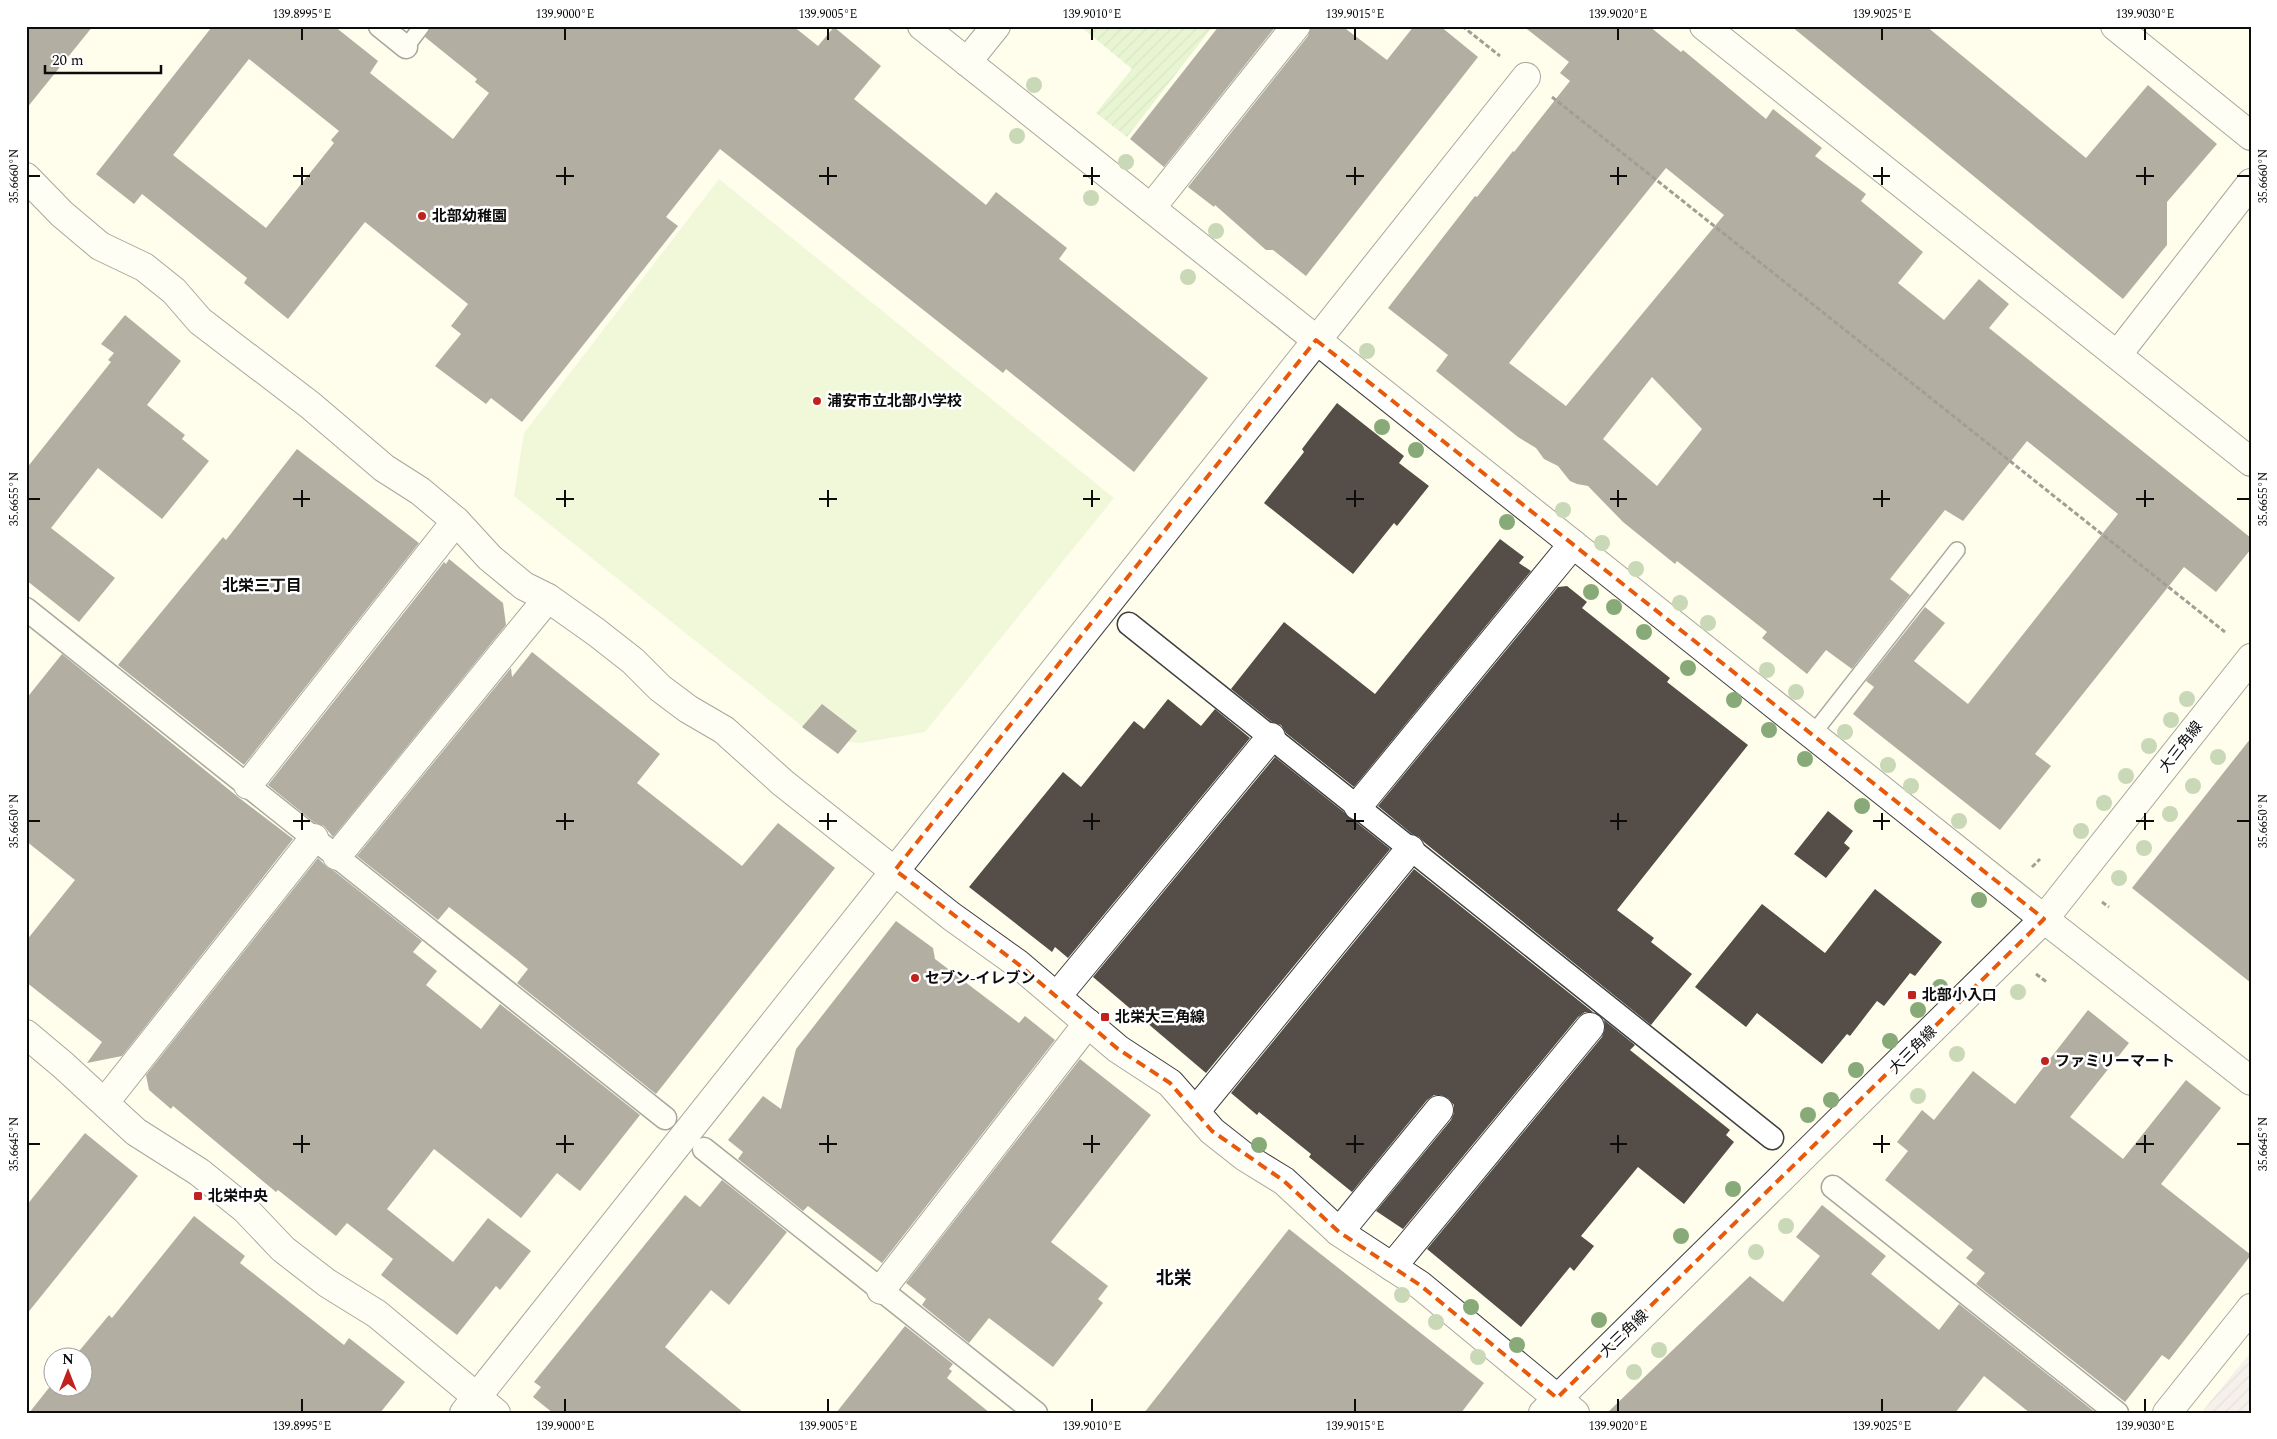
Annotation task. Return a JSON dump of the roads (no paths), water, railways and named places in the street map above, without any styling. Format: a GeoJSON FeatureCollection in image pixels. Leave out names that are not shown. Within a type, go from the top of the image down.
{"type":"FeatureCollection","features":[{"type":"Feature","properties":{"kind":"street"},"geometry":{"type":"LineString","coordinates":[[380,26],[406,47]]}},
{"type":"Feature","properties":{"kind":"street"},"geometry":{"type":"LineString","coordinates":[[922,26],[2044,920],[2251,1081]]}},
{"type":"Feature","properties":{"kind":"street"},"geometry":{"type":"LineString","coordinates":[[967,62],[996,26]]}},
{"type":"Feature","properties":{"kind":"street"},"geometry":{"type":"LineString","coordinates":[[1151,208],[1296,26]]}},
{"type":"Feature","properties":{"kind":"street"},"geometry":{"type":"LineString","coordinates":[[1704,26],[2118,354],[2251,462]]}},
{"type":"Feature","properties":{"kind":"street"},"geometry":{"type":"LineString","coordinates":[[2115,26],[2251,136]]}},
{"type":"Feature","properties":{"kind":"street"},"geometry":{"type":"LineString","coordinates":[[26,1034],[105,1102],[136,1132],[199,1172],[245,1209],[283,1249],[327,1283],[377,1314],[479,1408],[895,870],[1526,76]]}},
{"type":"Feature","properties":{"kind":"street"},"geometry":{"type":"LineString","coordinates":[[26,177],[62,214],[100,246],[144,267],[174,291],[200,321],[310,405],[384,468],[420,491],[456,521],[490,558],[524,586],[548,598],[633,661],[660,688],[688,709],[724,730],[784,783],[1057,996],[1118,1049],[1170,1083],[1212,1131],[1245,1157],[1284,1181],[1339,1232],[1420,1285],[1558,1408]]}},
{"type":"Feature","properties":{"kind":"street"},"geometry":{"type":"LineString","coordinates":[[2118,354],[2251,183]]}},
{"type":"Feature","properties":{"kind":"street"},"geometry":{"type":"LineString","coordinates":[[248,785],[456,521]]}},
{"type":"Feature","properties":{"kind":"street"},"geometry":{"type":"LineString","coordinates":[[1358,806],[1573,544]]}},
{"type":"Feature","properties":{"kind":"street"},"geometry":{"type":"LineString","coordinates":[[337,856],[548,598]]}},
{"type":"Feature","properties":{"kind":"street"},"geometry":{"type":"LineString","coordinates":[[26,609],[666,1118]]}},
{"type":"Feature","properties":{"kind":"street"},"geometry":{"type":"LineString","coordinates":[[1129,624],[1772,1138]]}},
{"type":"Feature","properties":{"kind":"street","name":"大三角線"},"geometry":{"type":"LineString","coordinates":[[1558,1408],[2044,920],[2251,658]]}},
{"type":"Feature","properties":{"kind":"street"},"geometry":{"type":"LineString","coordinates":[[1057,996],[1271,738]]}},
{"type":"Feature","properties":{"kind":"street"},"geometry":{"type":"LineString","coordinates":[[105,1102],[314,838]]}},
{"type":"Feature","properties":{"kind":"street"},"geometry":{"type":"LineString","coordinates":[[1195,1112],[1410,849]]}},
{"type":"Feature","properties":{"kind":"street"},"geometry":{"type":"LineString","coordinates":[[881,1290],[1088,1023]]}},
{"type":"Feature","properties":{"kind":"street"},"geometry":{"type":"LineString","coordinates":[[1392,1267],[1590,1027]]}},
{"type":"Feature","properties":{"kind":"street"},"geometry":{"type":"LineString","coordinates":[[1339,1232],[1439,1110]]}},
{"type":"Feature","properties":{"kind":"street"},"geometry":{"type":"LineString","coordinates":[[704,1149],[1036,1413]]}},
{"type":"Feature","properties":{"kind":"street"},"geometry":{"type":"LineString","coordinates":[[1833,1187],[2117,1413]]}},
{"type":"Feature","properties":{"kind":"street"},"geometry":{"type":"LineString","coordinates":[[2167,1413],[2251,1308]]}},
{"type":"Feature","properties":{"kind":"lane"},"geometry":{"type":"LineString","coordinates":[[406,47],[422,26]]}},
{"type":"Feature","properties":{"kind":"lane"},"geometry":{"type":"LineString","coordinates":[[1812,735],[1958,550]]}},
{"type":"Feature","properties":{"kind":"place","name":"北部幼稚園"},"geometry":{"type":"Point","coordinates":[422,216]}},
{"type":"Feature","properties":{"kind":"place","name":"浦安市立北部小学校"},"geometry":{"type":"Point","coordinates":[817,401]}},
{"type":"Feature","properties":{"kind":"place","name":"セブン-イレブン"},"geometry":{"type":"Point","coordinates":[915,978]}},
{"type":"Feature","properties":{"kind":"place","name":"北部小入口"},"geometry":{"type":"Point","coordinates":[1912,995]}},
{"type":"Feature","properties":{"kind":"place","name":"北栄大三角線"},"geometry":{"type":"Point","coordinates":[1105,1017]}},
{"type":"Feature","properties":{"kind":"place","name":"ファミリーマート"},"geometry":{"type":"Point","coordinates":[2045,1061]}},
{"type":"Feature","properties":{"kind":"place","name":"北栄中央"},"geometry":{"type":"Point","coordinates":[198,1196]}},
{"type":"Feature","properties":{"kind":"district","name":"北栄三丁目"},"geometry":{"type":"Point","coordinates":[262,586]}},
{"type":"Feature","properties":{"kind":"district","name":"北栄"},"geometry":{"type":"Point","coordinates":[1174,1278]}}]}
